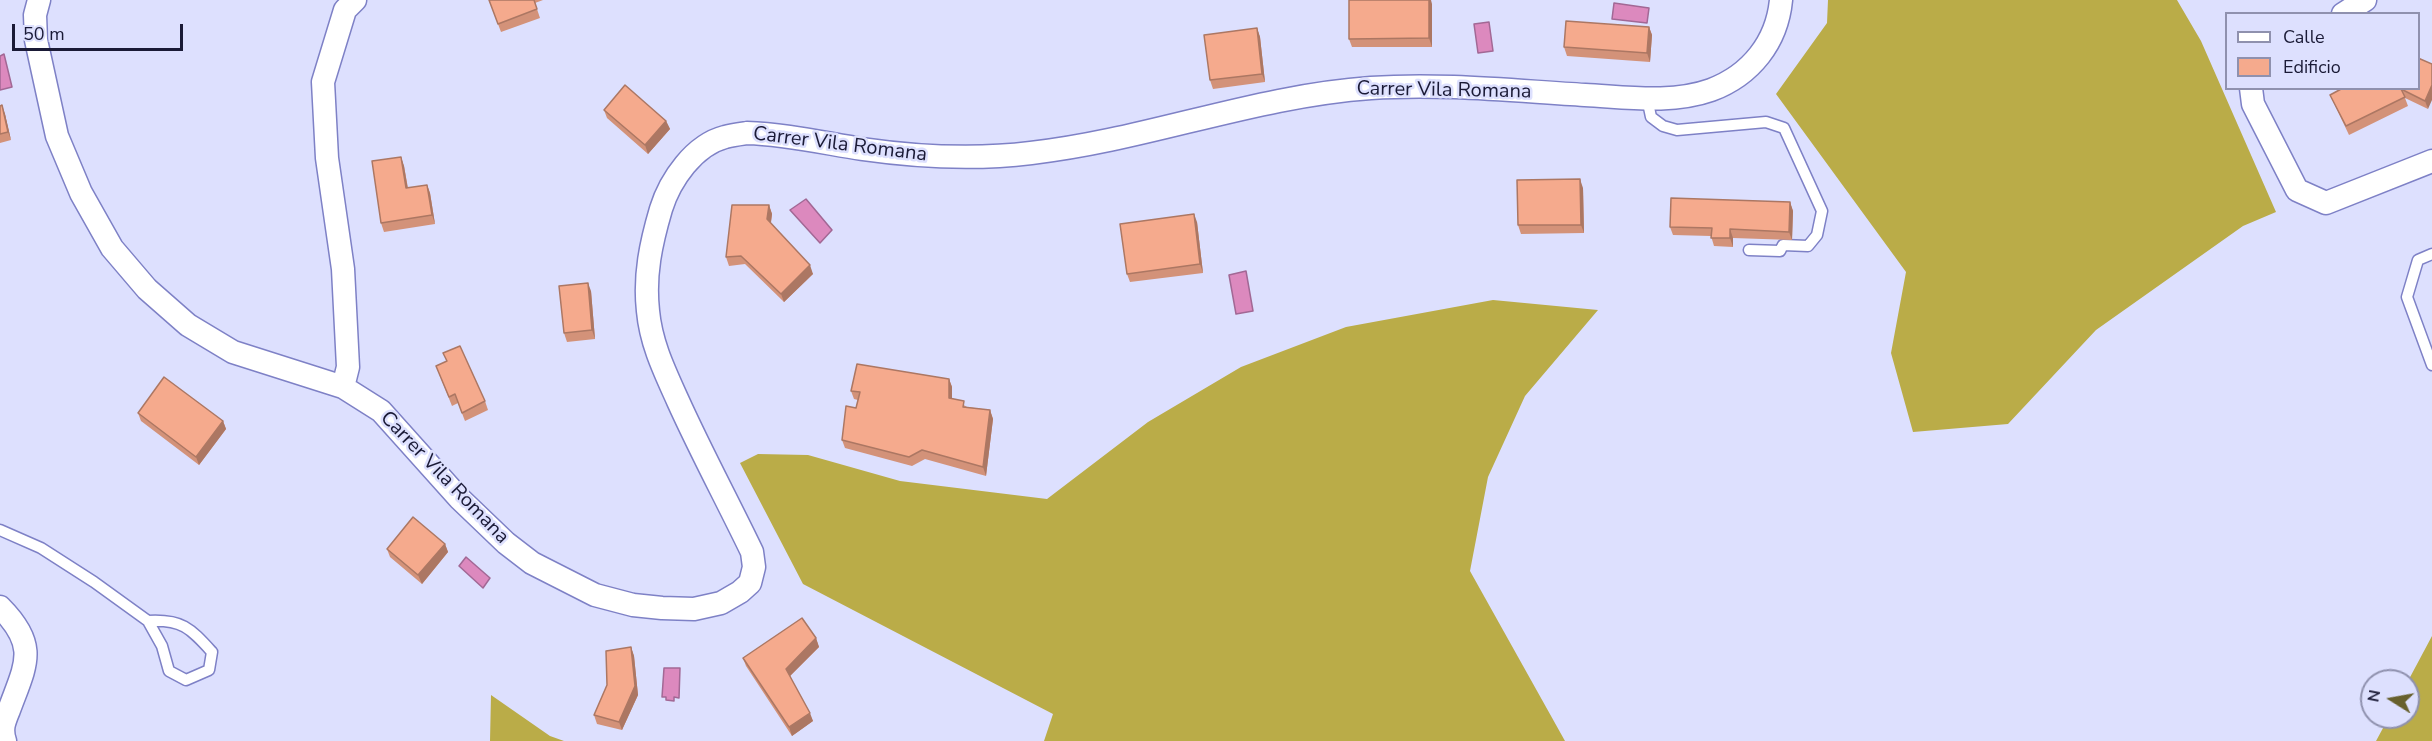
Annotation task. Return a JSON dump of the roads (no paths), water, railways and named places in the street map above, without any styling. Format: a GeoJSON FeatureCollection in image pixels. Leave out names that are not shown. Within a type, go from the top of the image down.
{"type":"FeatureCollection","features":[{"type":"Feature","properties":{"kind":"street","name":"Carrer Vila Romana"},"geometry":{"type":"LineString","coordinates":[[39,0],[35,15],[36,40],[57,136],[81,193],[112,248],[147,289],[188,326],[233,352],[344,387],[381,411],[459,498],[506,543],[532,563],[595,595],[633,605],[662,609],[694,609],[721,603],[750,583],[754,567],[752,552],[668,380],[655,348],[648,312],[647,273],[651,243],[664,197],[682,169],[702,149],[723,137],[747,133],[931,157],[975,158],[1032,153],[1120,137],[1294,96],[1373,87],[1456,88],[1646,98],[1678,97],[1710,90],[1738,76],[1760,56],[1774,33],[1781,0]]}},
{"type":"Feature","properties":{"kind":"street"},"geometry":{"type":"LineString","coordinates":[[344,387],[348,367],[343,269],[327,158],[323,82],[345,10],[355,0]]}},
{"type":"Feature","properties":{"kind":"street"},"geometry":{"type":"LineString","coordinates":[[2346,12],[2365,0]]}},
{"type":"Feature","properties":{"kind":"street"},"geometry":{"type":"LineString","coordinates":[[2251,90],[2253,105],[2296,190],[2326,203],[2432,161]]}},
{"type":"Feature","properties":{"kind":"street"},"geometry":{"type":"LineString","coordinates":[[0,606],[22,633],[28,652],[22,676],[1,730],[5,741]]}},
{"type":"Feature","properties":{"kind":"lane"},"geometry":{"type":"LineString","coordinates":[[1646,98],[1651,117],[1663,126],[1677,130],[1766,122],[1784,128],[1822,211],[1817,236],[1808,246],[1783,245],[1780,252],[1749,250]]}},
{"type":"Feature","properties":{"kind":"lane"},"geometry":{"type":"LineString","coordinates":[[2432,254],[2418,260],[2407,297],[2432,365]]}},
{"type":"Feature","properties":{"kind":"lane"},"geometry":{"type":"LineString","coordinates":[[0,530],[41,548],[148,621],[162,646],[169,671],[186,680],[209,670],[212,651],[191,629],[168,620],[148,621]]}}]}
